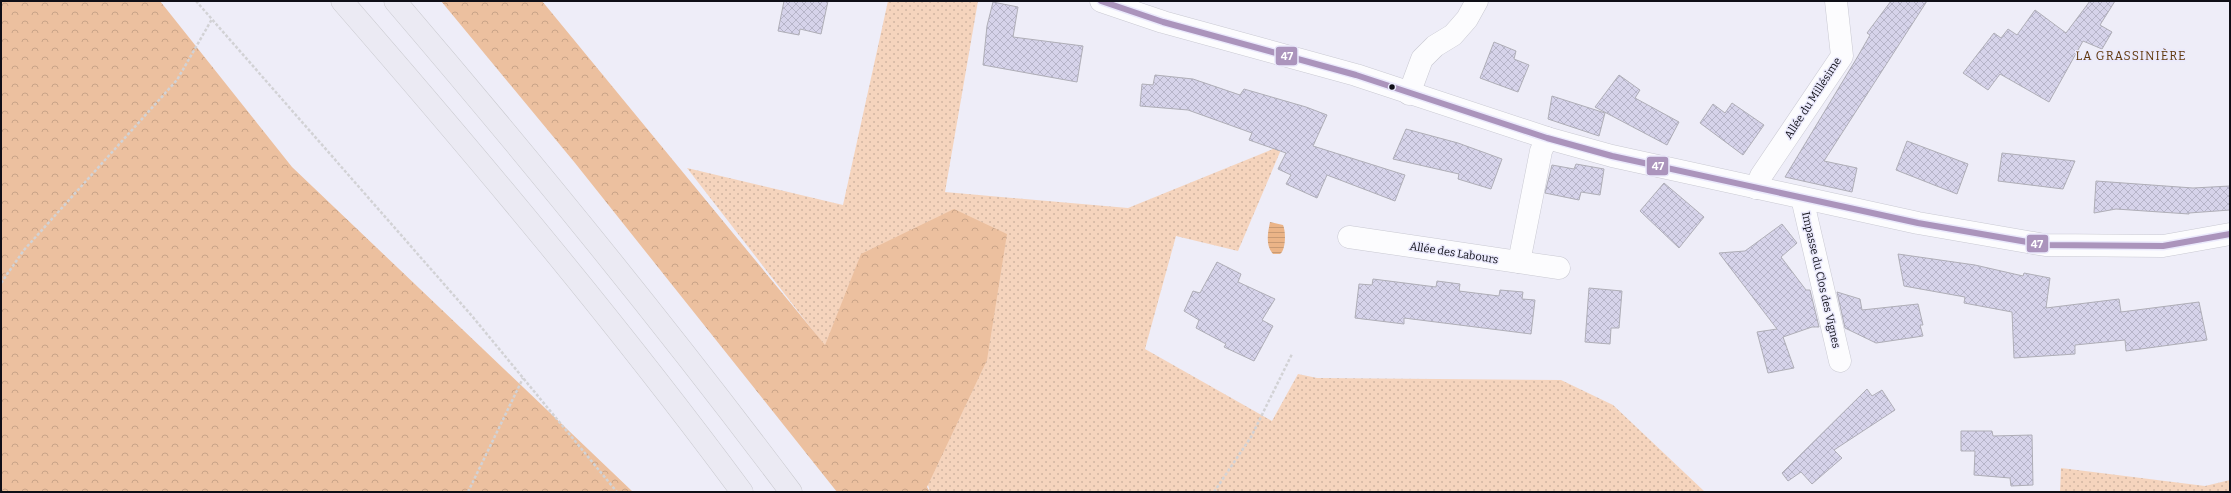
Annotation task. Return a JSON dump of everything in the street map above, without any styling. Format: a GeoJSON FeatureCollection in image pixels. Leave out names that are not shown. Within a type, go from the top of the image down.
{"type":"FeatureCollection","features":[{"type":"Feature","properties":{"kind":"highway"},"geometry":{"type":"LineString","coordinates":[[342,1],[530,221],[643,361],[742,492]]}},
{"type":"Feature","properties":{"kind":"highway"},"geometry":{"type":"LineString","coordinates":[[395,1],[510,136],[652,310],[791,492]]}},
{"type":"Feature","properties":{"kind":"street"},"geometry":{"type":"LineString","coordinates":[[1409,94],[1422,59],[1434,46],[1453,35],[1467,19],[1477,1]]}},
{"type":"Feature","properties":{"kind":"street","name":"Allée du Millésime"},"geometry":{"type":"LineString","coordinates":[[1756,188],[1761,176],[1842,56],[1836,1]]}},
{"type":"Feature","properties":{"kind":"street"},"geometry":{"type":"LineString","coordinates":[[1112,3],[1163,22],[1356,76],[1546,138],[1612,156],[1918,223],[2045,245],[2162,246],[2230,234]]}},
{"type":"Feature","properties":{"kind":"street"},"geometry":{"type":"LineString","coordinates":[[1519,262],[1541,151],[1546,138]]}},
{"type":"Feature","properties":{"kind":"street","name":"Impasse du Clos des Vignes"},"geometry":{"type":"LineString","coordinates":[[1802,198],[1840,361]]}},
{"type":"Feature","properties":{"kind":"street","name":"Allée des Labours"},"geometry":{"type":"LineString","coordinates":[[1349,237],[1559,268]]}},
{"type":"Feature","properties":{"kind":"path"},"geometry":{"type":"LineString","coordinates":[[196,1],[466,310],[616,492]]}},
{"type":"Feature","properties":{"kind":"path"},"geometry":{"type":"LineString","coordinates":[[1,283],[29,245],[177,80],[212,19]]}},
{"type":"Feature","properties":{"kind":"path"},"geometry":{"type":"LineString","coordinates":[[1214,492],[1251,436],[1292,354]]}},
{"type":"Feature","properties":{"kind":"path"},"geometry":{"type":"LineString","coordinates":[[468,492],[523,378]]}},
{"type":"Feature","properties":{"kind":"shaded area"},"geometry":{"type":"Polygon","coordinates":[[[888,1],[978,1],[945,192],[1128,208],[1283,145],[1238,251],[1176,236],[1145,349],[1272,421],[1298,374],[1317,378],[1561,380],[1613,405],[1705,492],[930,492],[862,254],[825,346],[687,168],[843,205],[888,1]]]}},
{"type":"Feature","properties":{"kind":"shaded area"},"geometry":{"type":"Polygon","coordinates":[[[1270,222],[1283,225],[1284,228],[1284,245],[1280,254],[1273,254],[1269,247],[1268,230],[1270,222]]]}},
{"type":"Feature","properties":{"kind":"shaded area"},"geometry":{"type":"Polygon","coordinates":[[[2061,468],[2205,486],[2230,480],[2230,492],[2060,492],[2061,468]]]}},
{"type":"Feature","properties":{"kind":"green space"},"geometry":{"type":"Polygon","coordinates":[[[1,1],[160,1],[292,167],[633,492],[1,492],[1,1]]]}},
{"type":"Feature","properties":{"kind":"green space"},"geometry":{"type":"Polygon","coordinates":[[[441,1],[542,1],[825,345],[861,254],[954,209],[1007,234],[987,360],[927,487],[930,492],[837,492],[575,163],[441,1]]]}},
{"type":"Feature","properties":{"kind":"building"},"geometry":{"type":"Polygon","coordinates":[[[784,1],[828,1],[821,34],[800,29],[799,35],[778,31],[784,1]]]}},
{"type":"Feature","properties":{"kind":"building"},"geometry":{"type":"Polygon","coordinates":[[[1891,1],[1927,1],[1824,161],[1857,168],[1852,192],[1785,177],[1870,35],[1867,33],[1891,1]]]}},
{"type":"Feature","properties":{"kind":"building"},"geometry":{"type":"Polygon","coordinates":[[[2090,1],[2115,1],[2100,25],[2112,32],[2102,49],[2083,41],[2049,102],[2000,74],[1988,90],[1963,73],[1994,33],[2001,38],[2008,29],[2017,35],[2035,10],[2066,33],[2090,1]]]}},
{"type":"Feature","properties":{"kind":"building"},"geometry":{"type":"Polygon","coordinates":[[[993,2],[1018,7],[1013,37],[1083,46],[1077,82],[983,65],[987,26],[993,2]]]}},
{"type":"Feature","properties":{"kind":"building"},"geometry":{"type":"Polygon","coordinates":[[[1494,42],[1516,51],[1514,59],[1529,65],[1518,92],[1480,78],[1494,42]]]}},
{"type":"Feature","properties":{"kind":"building"},"geometry":{"type":"Polygon","coordinates":[[[1155,75],[1193,79],[1240,95],[1244,89],[1306,107],[1327,115],[1313,146],[1405,175],[1395,201],[1327,175],[1317,198],[1286,184],[1291,175],[1278,169],[1286,153],[1249,140],[1252,133],[1188,110],[1140,106],[1142,84],[1153,85],[1155,75]]]}},
{"type":"Feature","properties":{"kind":"building"},"geometry":{"type":"Polygon","coordinates":[[[1619,75],[1640,90],[1635,98],[1679,122],[1667,145],[1595,107],[1619,75]]]}},
{"type":"Feature","properties":{"kind":"building"},"geometry":{"type":"Polygon","coordinates":[[[1552,96],[1605,113],[1599,136],[1548,119],[1552,96]]]}},
{"type":"Feature","properties":{"kind":"building"},"geometry":{"type":"Polygon","coordinates":[[[1732,103],[1764,125],[1743,155],[1700,123],[1713,104],[1725,113],[1732,103]]]}},
{"type":"Feature","properties":{"kind":"building"},"geometry":{"type":"Polygon","coordinates":[[[1406,129],[1458,143],[1502,159],[1491,189],[1458,179],[1459,174],[1393,159],[1406,129]]]}},
{"type":"Feature","properties":{"kind":"building"},"geometry":{"type":"Polygon","coordinates":[[[1907,141],[1968,164],[1957,194],[1896,170],[1907,141]]]}},
{"type":"Feature","properties":{"kind":"building"},"geometry":{"type":"Polygon","coordinates":[[[2002,153],[2075,161],[2063,189],[1998,181],[2002,153]]]}},
{"type":"Feature","properties":{"kind":"building"},"geometry":{"type":"Polygon","coordinates":[[[1576,164],[1604,169],[1600,195],[1581,192],[1579,200],[1545,193],[1552,165],[1574,169],[1576,164]]]}},
{"type":"Feature","properties":{"kind":"building"},"geometry":{"type":"Polygon","coordinates":[[[2096,181],[2193,188],[2230,186],[2230,210],[2189,214],[2116,209],[2094,213],[2096,181]]]}},
{"type":"Feature","properties":{"kind":"building"},"geometry":{"type":"Polygon","coordinates":[[[1664,183],[1704,217],[1679,248],[1640,211],[1664,183]]]}},
{"type":"Feature","properties":{"kind":"building"},"geometry":{"type":"Polygon","coordinates":[[[1782,224],[1797,243],[1781,257],[1806,290],[1810,290],[1819,327],[1812,327],[1783,337],[1794,368],[1768,373],[1757,332],[1777,329],[1719,253],[1745,251],[1782,224]]]}},
{"type":"Feature","properties":{"kind":"building"},"geometry":{"type":"Polygon","coordinates":[[[1898,254],[1975,265],[2023,276],[2024,273],[2050,278],[2046,308],[2119,299],[2121,312],[2199,302],[2207,340],[2126,351],[2125,340],[2075,345],[2075,354],[2014,358],[2012,312],[1964,303],[1965,297],[1904,286],[1898,254]]]}},
{"type":"Feature","properties":{"kind":"building"},"geometry":{"type":"Polygon","coordinates":[[[1217,262],[1241,274],[1238,282],[1275,299],[1262,320],[1273,326],[1254,361],[1224,347],[1226,344],[1196,328],[1199,320],[1184,311],[1193,291],[1200,293],[1217,262]]]}},
{"type":"Feature","properties":{"kind":"building"},"geometry":{"type":"Polygon","coordinates":[[[1373,279],[1436,287],[1437,281],[1460,284],[1459,291],[1499,296],[1500,290],[1523,292],[1522,299],[1535,300],[1531,334],[1404,318],[1404,324],[1355,318],[1359,284],[1372,285],[1373,279]]]}},
{"type":"Feature","properties":{"kind":"building"},"geometry":{"type":"Polygon","coordinates":[[[1589,288],[1622,291],[1619,328],[1611,328],[1610,344],[1585,342],[1589,288]]]}},
{"type":"Feature","properties":{"kind":"building"},"geometry":{"type":"Polygon","coordinates":[[[1837,292],[1860,299],[1862,310],[1918,304],[1923,325],[1920,325],[1923,336],[1876,343],[1845,328],[1837,292]]]}},
{"type":"Feature","properties":{"kind":"building"},"geometry":{"type":"Polygon","coordinates":[[[1867,389],[1872,396],[1882,390],[1895,410],[1834,450],[1842,458],[1812,484],[1801,472],[1788,481],[1782,473],[1867,389]]]}},
{"type":"Feature","properties":{"kind":"building"},"geometry":{"type":"Polygon","coordinates":[[[1961,431],[1992,431],[1993,436],[2032,435],[2033,485],[2011,486],[2010,478],[1974,475],[1975,451],[1961,451],[1961,431]]]}},
{"type":"Feature","properties":{"kind":"transit line","name":"47"},"geometry":{"type":"LineString","coordinates":[[1101,1],[1163,22],[1356,75],[1547,138],[1612,156],[1918,223],[2045,245],[2163,246],[2230,234]]}},
{"type":"Feature","properties":{"kind":"district","name":"LA GRASSINIÈRE"},"geometry":{"type":"Point","coordinates":[2131,56]}}]}
